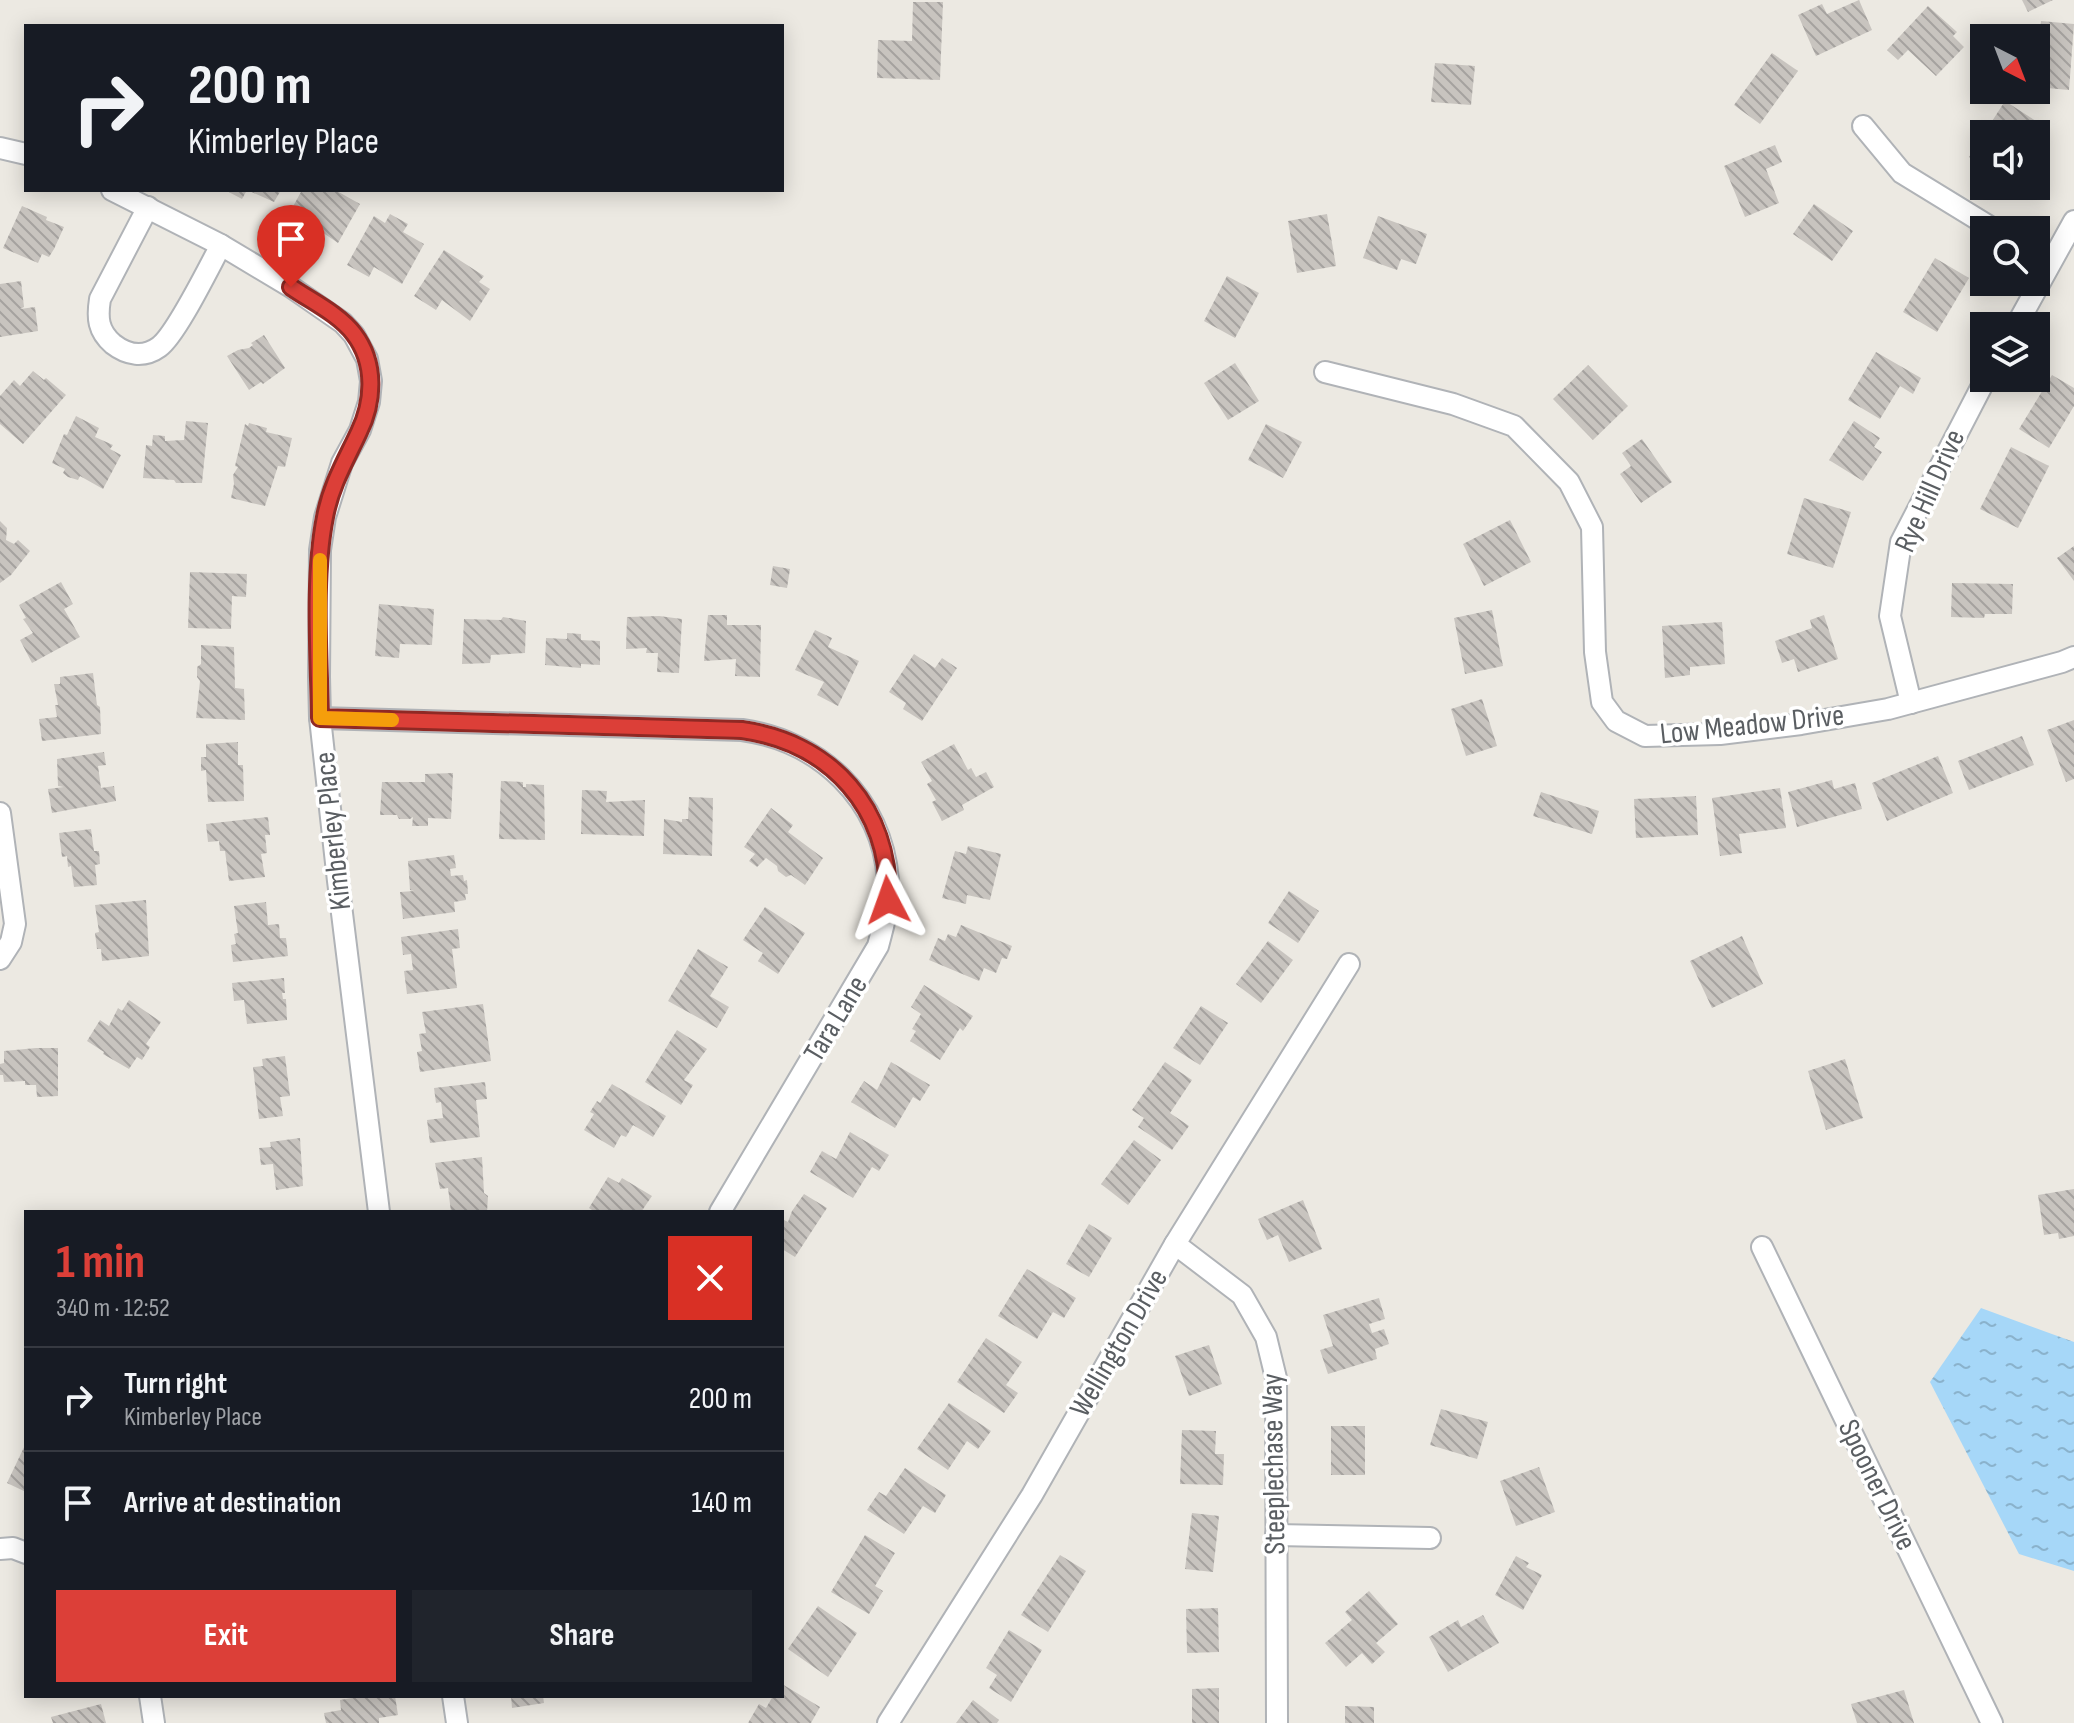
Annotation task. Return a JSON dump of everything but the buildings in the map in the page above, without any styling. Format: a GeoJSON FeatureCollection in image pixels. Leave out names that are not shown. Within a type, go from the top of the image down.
{"type":"FeatureCollection","features":[{"type":"Feature","properties":{"kind":"street"},"geometry":{"type":"LineString","coordinates":[[1863,126],[1902,173],[1972,216]]}},
{"type":"Feature","properties":{"kind":"street"},"geometry":{"type":"LineString","coordinates":[[0,148],[24,154]]}},
{"type":"Feature","properties":{"kind":"street","name":"Kimberley Place"},"geometry":{"type":"LineString","coordinates":[[116,192],[221,245],[291,287],[343,323],[354,335],[367,359],[371,381],[369,402],[360,430],[342,463],[325,517],[320,550],[320,718],[379,1210]]}},
{"type":"Feature","properties":{"kind":"street"},"geometry":{"type":"LineString","coordinates":[[148,207],[100,299],[97,314],[101,332],[121,350],[131,354],[150,352],[168,339],[221,245]]}},
{"type":"Feature","properties":{"kind":"street"},"geometry":{"type":"LineString","coordinates":[[2050,251],[2074,221]]}},
{"type":"Feature","properties":{"kind":"street","name":"Low Meadow Drive"},"geometry":{"type":"LineString","coordinates":[[1325,372],[1453,404],[1514,426],[1569,482],[1592,527],[1595,652],[1602,702],[1616,721],[1645,736],[1720,734],[1801,724],[1911,703],[2074,657]]}},
{"type":"Feature","properties":{"kind":"street","name":"Rye Hill Drive"},"geometry":{"type":"LineString","coordinates":[[1911,703],[1890,616],[1901,542],[1979,392]]}},
{"type":"Feature","properties":{"kind":"street","name":"Tara Lane"},"geometry":{"type":"LineString","coordinates":[[320,718],[764,733],[801,747],[823,760],[857,795],[880,838],[889,880],[885,923],[878,946],[721,1210]]}},
{"type":"Feature","properties":{"kind":"street"},"geometry":{"type":"LineString","coordinates":[[0,813],[15,924],[11,942],[0,959]]}},
{"type":"Feature","properties":{"kind":"street","name":"Wellington Drive"},"geometry":{"type":"LineString","coordinates":[[888,1723],[1032,1495],[1175,1244],[1349,964]]}},
{"type":"Feature","properties":{"kind":"street","name":"Steeplechase Way"},"geometry":{"type":"LineString","coordinates":[[1175,1244],[1242,1295],[1266,1337],[1276,1378],[1277,1723]]}},
{"type":"Feature","properties":{"kind":"street","name":"Spooner Drive"},"geometry":{"type":"LineString","coordinates":[[1762,1247],[1992,1723]]}},
{"type":"Feature","properties":{"kind":"street"},"geometry":{"type":"LineString","coordinates":[[1276,1535],[1430,1538]]}},
{"type":"Feature","properties":{"kind":"street"},"geometry":{"type":"LineString","coordinates":[[0,1549],[13,1548],[24,1552]]}},
{"type":"Feature","properties":{"kind":"street"},"geometry":{"type":"LineString","coordinates":[[150,1698],[154,1723]]}},
{"type":"Feature","properties":{"kind":"street"},"geometry":{"type":"LineString","coordinates":[[453,1698],[457,1723]]}},
{"type":"Feature","properties":{"kind":"water"},"geometry":{"type":"Polygon","coordinates":[[[1981,1308],[2074,1342],[2074,1571],[2019,1554],[1930,1382],[1981,1308]]]}},
{"type":"Feature","properties":{"kind":"slow traffic"},"geometry":{"type":"LineString","coordinates":[[320,560],[320,718],[392,720]]}},
{"type":"Feature","properties":{"kind":"route"},"geometry":{"type":"LineString","coordinates":[[291,287],[343,323],[354,335],[367,359],[371,381],[369,402],[360,430],[331,490],[320,550],[320,718],[742,730],[780,738],[823,760],[841,776],[869,813],[885,857],[888,900]]}}]}
